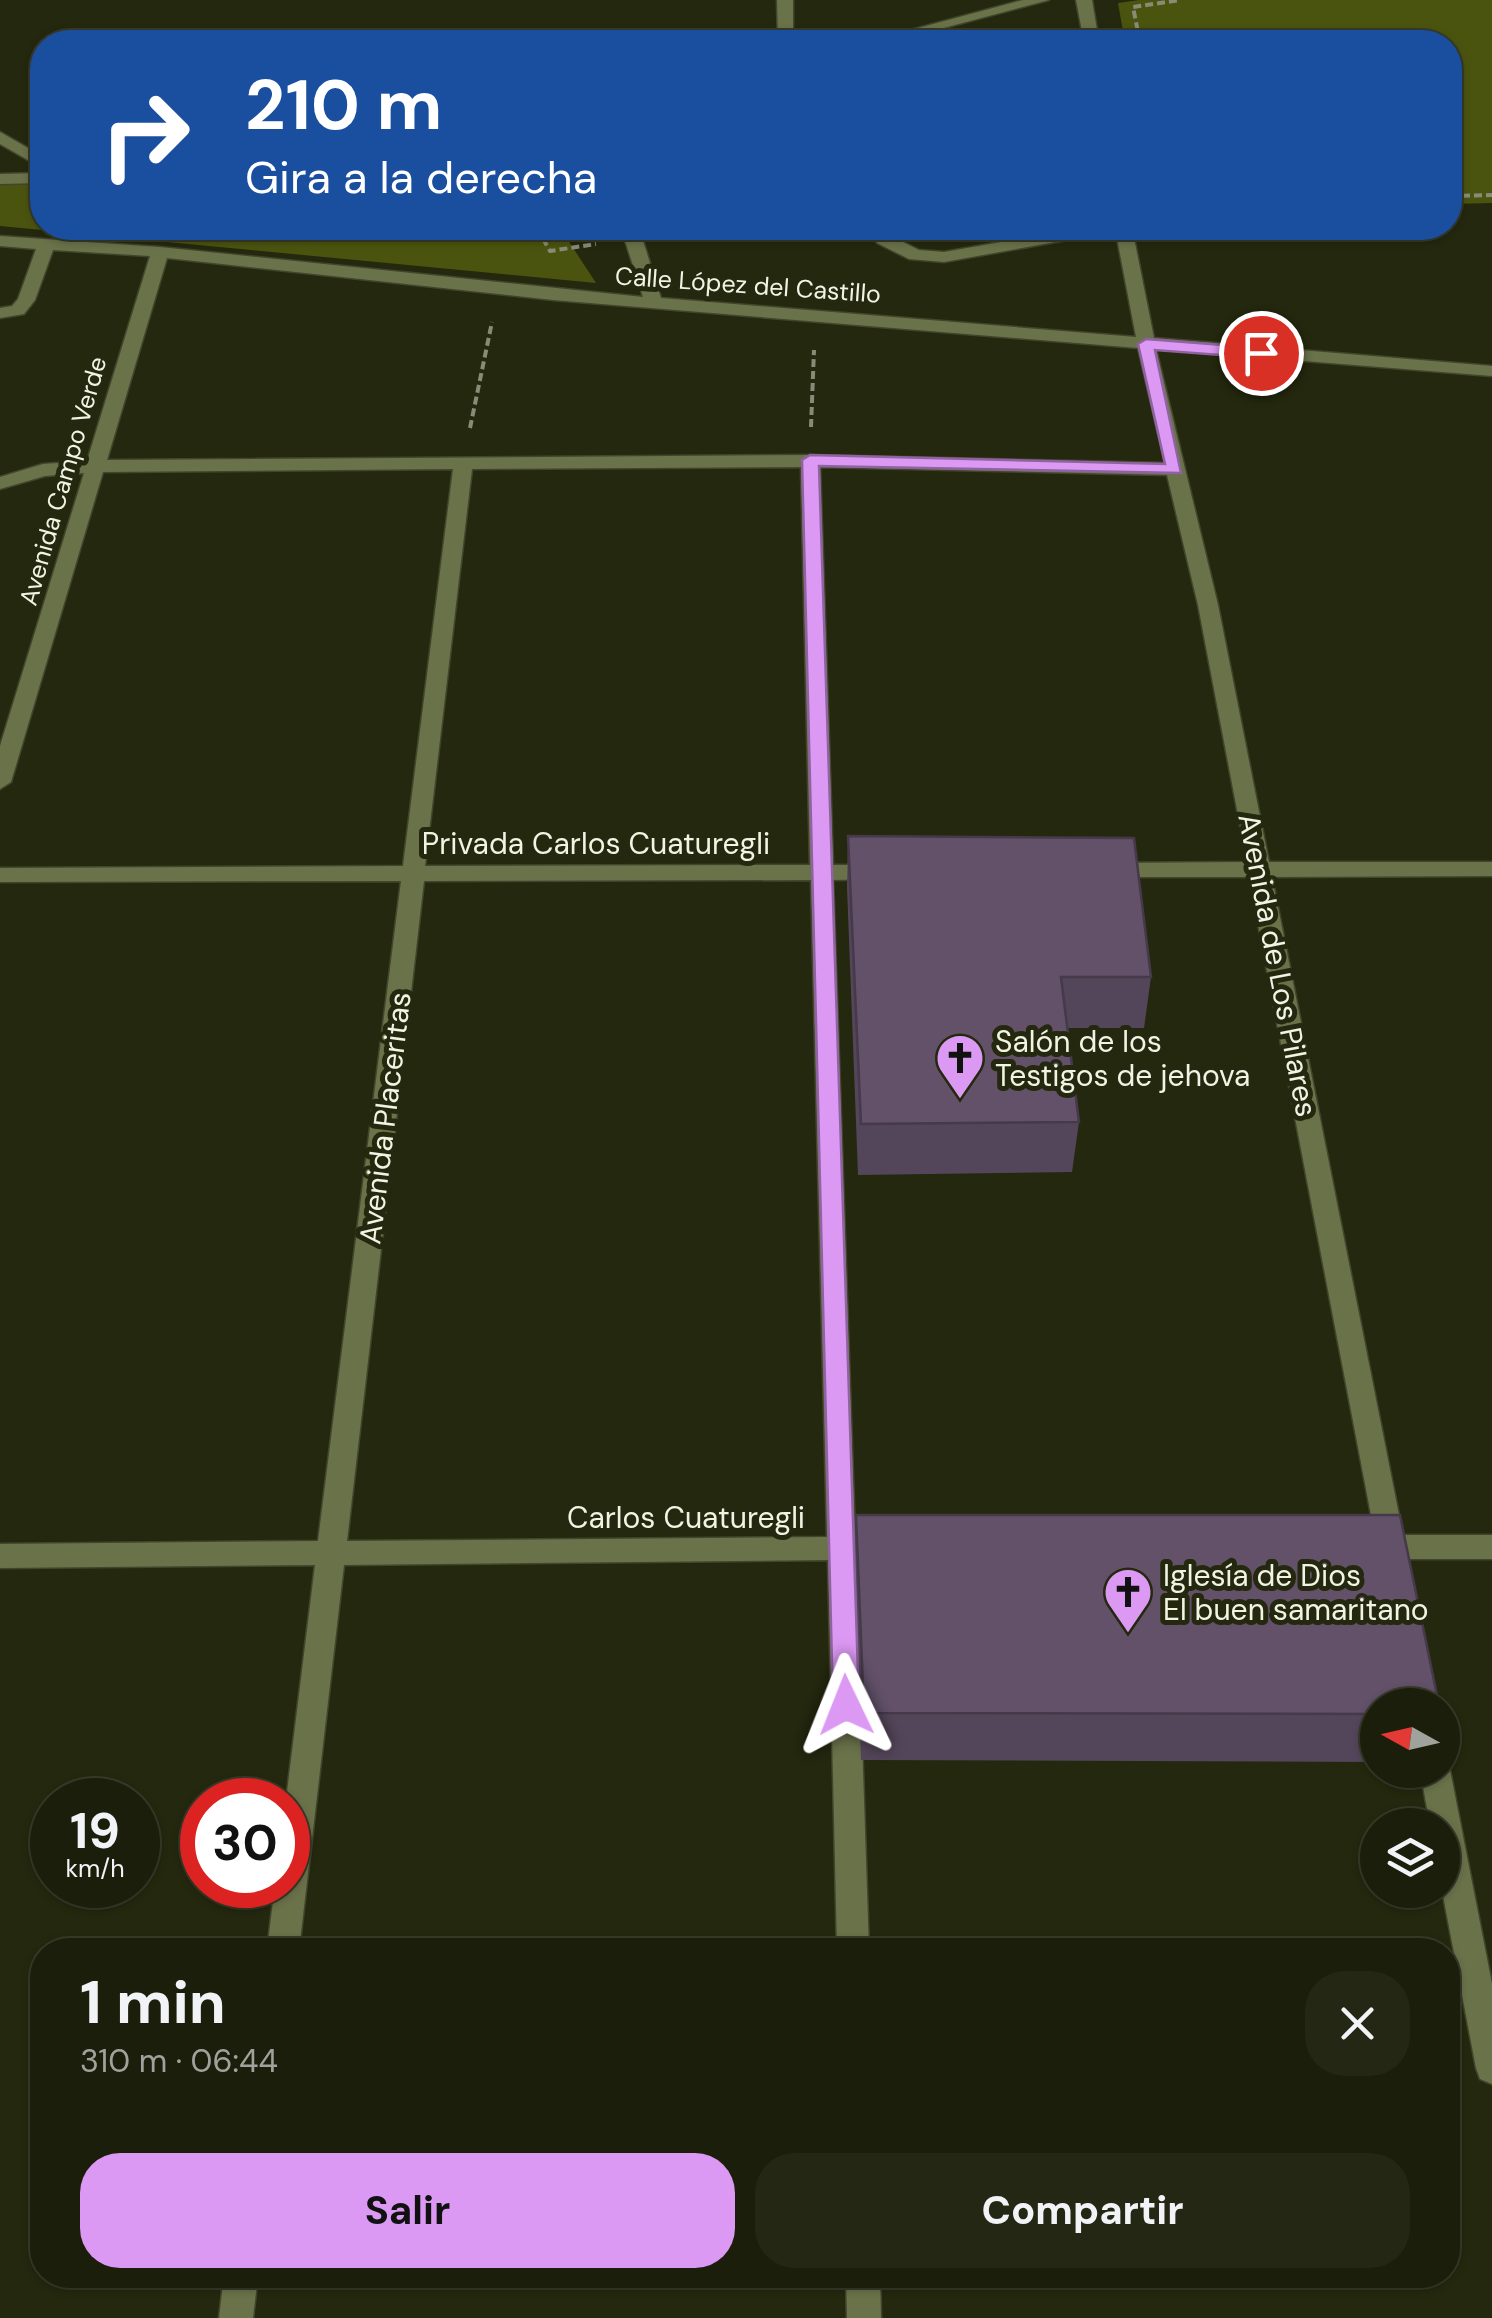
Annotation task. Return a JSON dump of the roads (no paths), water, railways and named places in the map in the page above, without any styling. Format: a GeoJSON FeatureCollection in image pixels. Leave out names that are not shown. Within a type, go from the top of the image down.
{"type":"FeatureCollection","features":[{"type":"Feature","properties":{"kind":"street"},"geometry":{"type":"LineString","coordinates":[[785,0],[786,30]]}},
{"type":"Feature","properties":{"kind":"street"},"geometry":{"type":"LineString","coordinates":[[922,30],[1042,0]]}},
{"type":"Feature","properties":{"kind":"street"},"geometry":{"type":"LineString","coordinates":[[1084,0],[1090,30]]}},
{"type":"Feature","properties":{"kind":"street"},"geometry":{"type":"LineString","coordinates":[[0,137],[30,156]]}},
{"type":"Feature","properties":{"kind":"street"},"geometry":{"type":"LineString","coordinates":[[0,180],[30,179]]}},
{"type":"Feature","properties":{"kind":"street"},"geometry":{"type":"LineString","coordinates":[[634,240],[654,303]]}},
{"type":"Feature","properties":{"kind":"street"},"geometry":{"type":"LineString","coordinates":[[887,240],[915,255],[944,256],[1037,240]]}},
{"type":"Feature","properties":{"kind":"street","name":"Avenida de Los Pilares"},"geometry":{"type":"LineString","coordinates":[[1126,240],[1146,344],[1208,606],[1392,1556]]}},
{"type":"Feature","properties":{"kind":"street","name":"Calle López del Castillo"},"geometry":{"type":"LineString","coordinates":[[0,241],[160,252],[654,303],[1492,371]]}},
{"type":"Feature","properties":{"kind":"street"},"geometry":{"type":"LineString","coordinates":[[0,313],[18,310],[26,300],[46,244]]}},
{"type":"Feature","properties":{"kind":"street","name":"Avenida Campo Verde"},"geometry":{"type":"LineString","coordinates":[[0,782],[160,252]]}},
{"type":"Feature","properties":{"kind":"street"},"geometry":{"type":"LineString","coordinates":[[0,483],[43,470],[94,466],[810,460],[1175,469]]}},
{"type":"Feature","properties":{"kind":"street"},"geometry":{"type":"LineString","coordinates":[[810,460],[853,1938]]}},
{"type":"Feature","properties":{"kind":"street","name":"Avenida Placeritas"},"geometry":{"type":"LineString","coordinates":[[284,1938],[463,463]]}},
{"type":"Feature","properties":{"kind":"street"},"geometry":{"type":"LineString","coordinates":[[1074,870],[1492,870]]}},
{"type":"Feature","properties":{"kind":"street","name":"Privada Carlos Cuaturegli"},"geometry":{"type":"LineString","coordinates":[[0,874],[900,872]]}},
{"type":"Feature","properties":{"kind":"street"},"geometry":{"type":"LineString","coordinates":[[1351,1547],[1392,1556],[1492,1548]]}},
{"type":"Feature","properties":{"kind":"street","name":"Carlos Cuaturegli"},"geometry":{"type":"LineString","coordinates":[[0,1556],[920,1548]]}},
{"type":"Feature","properties":{"kind":"street"},"geometry":{"type":"LineString","coordinates":[[1439,1788],[1492,2068]]}},
{"type":"Feature","properties":{"kind":"street"},"geometry":{"type":"LineString","coordinates":[[236,2318],[240,2288]]}},
{"type":"Feature","properties":{"kind":"street"},"geometry":{"type":"LineString","coordinates":[[863,2288],[864,2318]]}},
{"type":"Feature","properties":{"kind":"place","name":"Salón de los Testigos de jehova"},"geometry":{"type":"Point","coordinates":[960,1100]}},
{"type":"Feature","properties":{"kind":"place","name":"Iglesía de Dios El buen samaritano"},"geometry":{"type":"Point","coordinates":[1128,1634]}}]}
